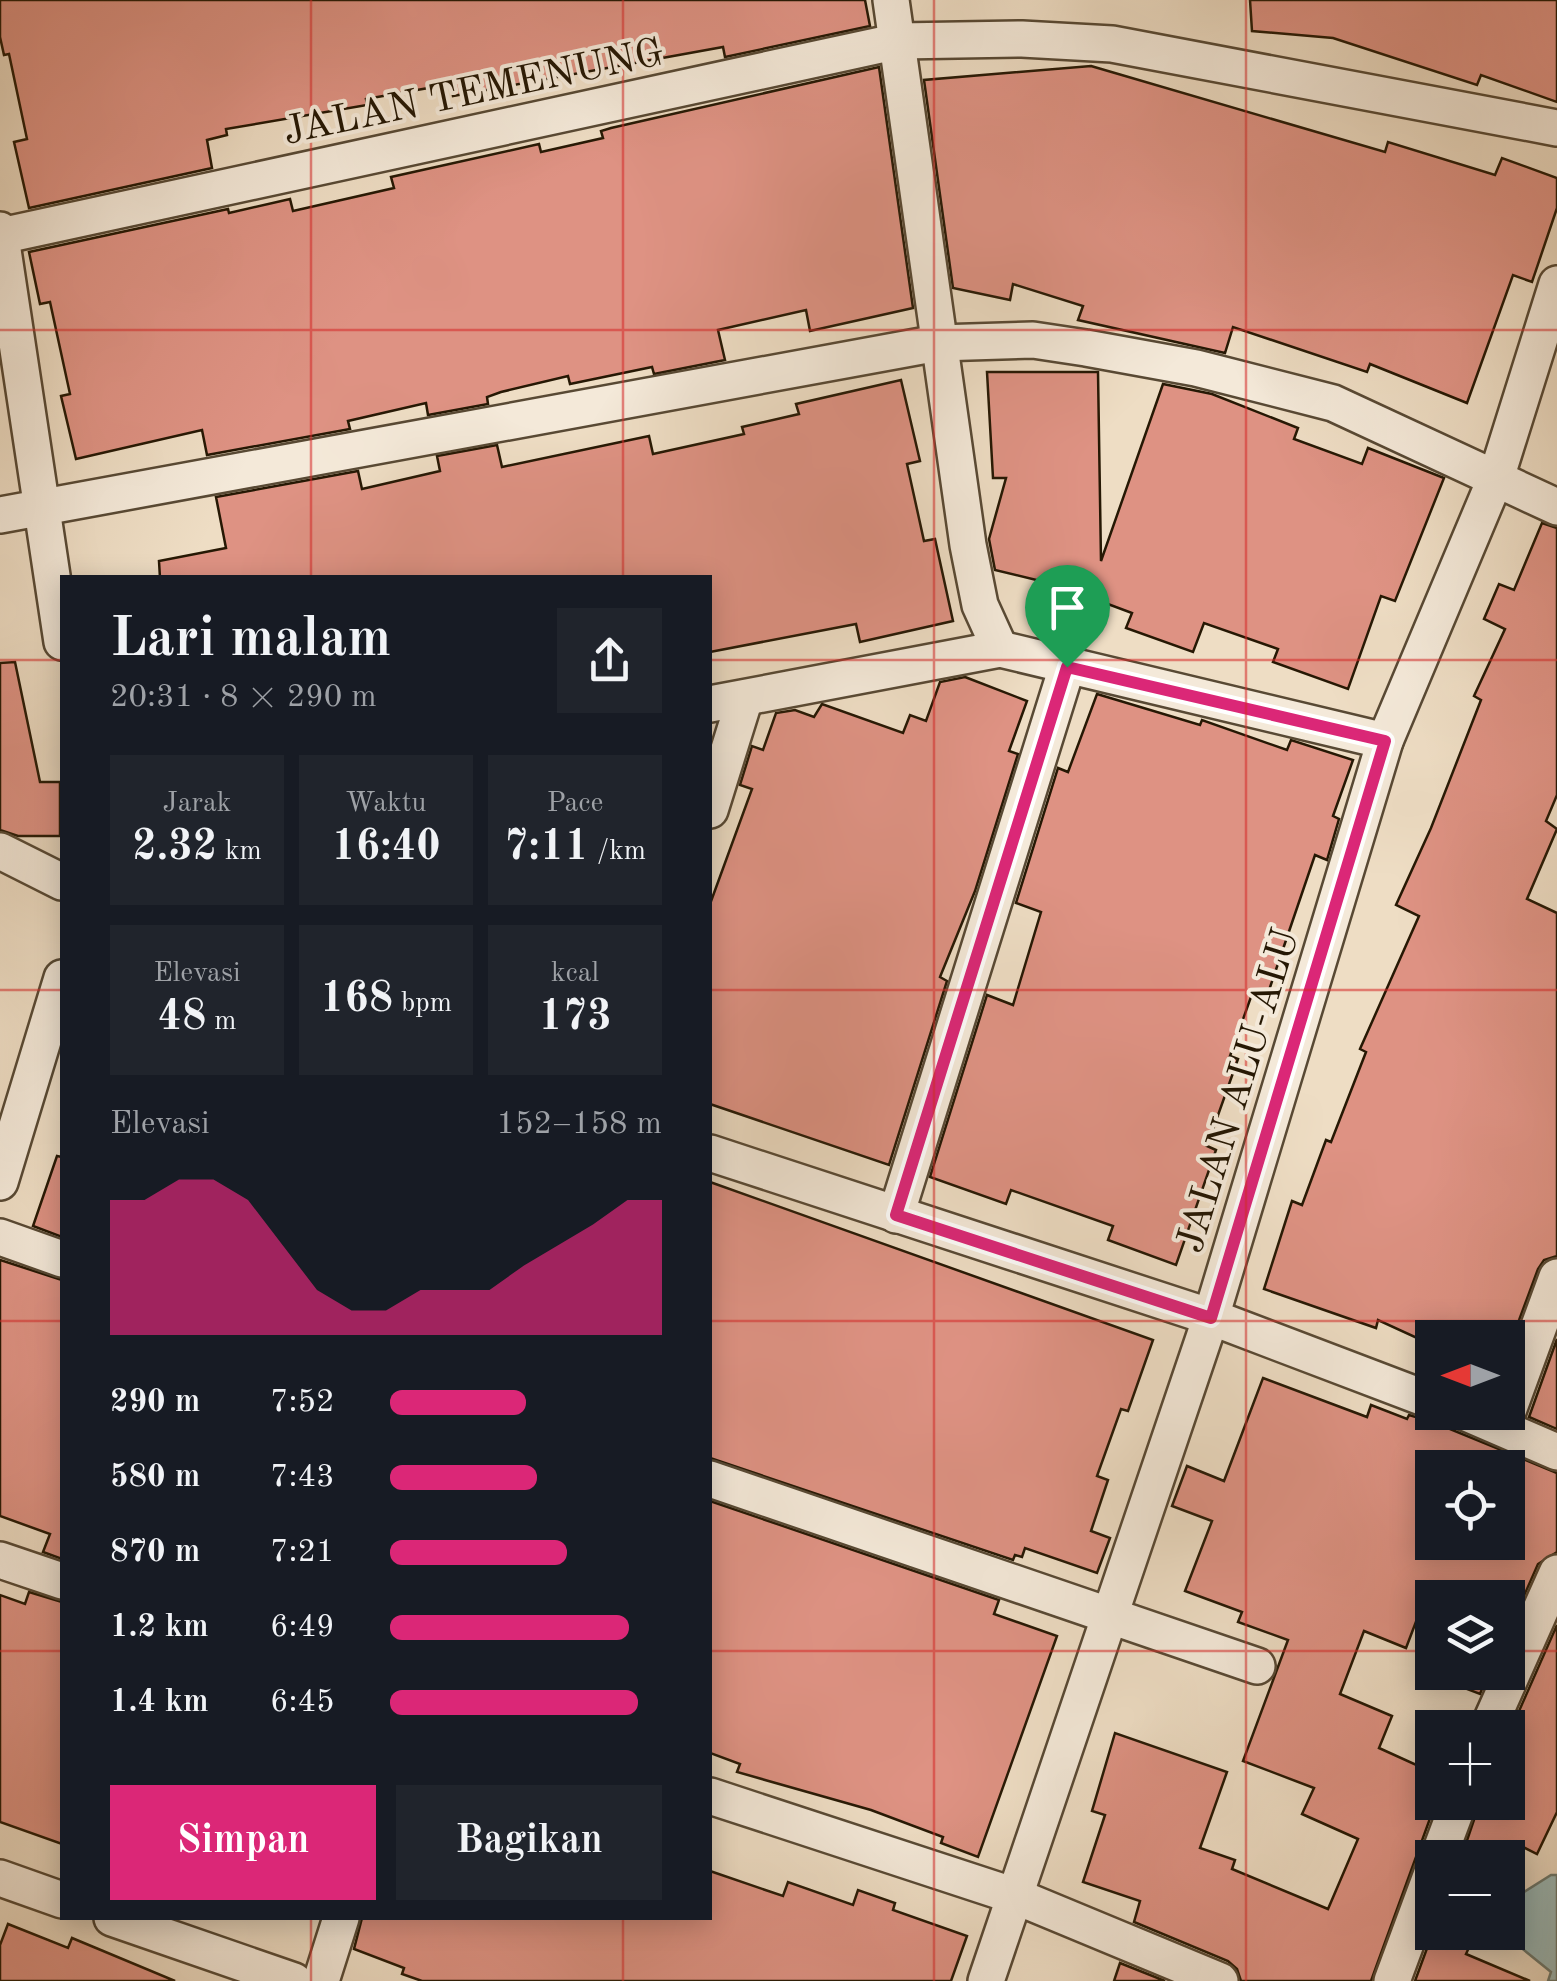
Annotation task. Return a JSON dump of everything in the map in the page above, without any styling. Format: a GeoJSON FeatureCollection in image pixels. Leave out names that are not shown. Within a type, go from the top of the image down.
{"type":"FeatureCollection","features":[{"type":"Feature","properties":{"kind":"street"},"geometry":{"type":"LineString","coordinates":[[891,0],[938,343],[980,606],[1000,650]]}},
{"type":"Feature","properties":{"kind":"street","name":"JALAN TEMENUNG"},"geometry":{"type":"LineString","coordinates":[[1,233],[899,41],[1022,39],[1112,44],[1557,128]]}},
{"type":"Feature","properties":{"kind":"street"},"geometry":{"type":"LineString","coordinates":[[1,233],[60,626]]}},
{"type":"Feature","properties":{"kind":"street","name":"JALAN ALU-ALU"},"geometry":{"type":"LineString","coordinates":[[986,1981],[1211,1318],[1385,741],[1498,475],[1557,284]]}},
{"type":"Feature","properties":{"kind":"street"},"geometry":{"type":"LineString","coordinates":[[0,515],[938,343],[1033,340],[1196,368],[1333,402],[1498,475],[1557,506]]}},
{"type":"Feature","properties":{"kind":"street"},"geometry":{"type":"LineString","coordinates":[[712,704],[1000,650],[1385,741]]}},
{"type":"Feature","properties":{"kind":"street"},"geometry":{"type":"LineString","coordinates":[[896,1215],[1067,667]]}},
{"type":"Feature","properties":{"kind":"street"},"geometry":{"type":"LineString","coordinates":[[712,804],[746,698]]}},
{"type":"Feature","properties":{"kind":"street"},"geometry":{"type":"LineString","coordinates":[[0,850],[60,881]]}},
{"type":"Feature","properties":{"kind":"street"},"geometry":{"type":"LineString","coordinates":[[0,1182],[60,985]]}},
{"type":"Feature","properties":{"kind":"street"},"geometry":{"type":"LineString","coordinates":[[712,1154],[1211,1318],[1415,1394]]}},
{"type":"Feature","properties":{"kind":"street"},"geometry":{"type":"LineString","coordinates":[[0,1237],[60,1258]]}},
{"type":"Feature","properties":{"kind":"street"},"geometry":{"type":"LineString","coordinates":[[1525,1363],[1557,1277]]}},
{"type":"Feature","properties":{"kind":"street"},"geometry":{"type":"LineString","coordinates":[[1525,1430],[1557,1452]]}},
{"type":"Feature","properties":{"kind":"street"},"geometry":{"type":"LineString","coordinates":[[712,1480],[1257,1666]]}},
{"type":"Feature","properties":{"kind":"street"},"geometry":{"type":"LineString","coordinates":[[0,1560],[60,1580]]}},
{"type":"Feature","properties":{"kind":"street"},"geometry":{"type":"LineString","coordinates":[[1496,1710],[1557,1572]]}},
{"type":"Feature","properties":{"kind":"street"},"geometry":{"type":"LineString","coordinates":[[712,1797],[1015,1896],[1220,1981]]}},
{"type":"Feature","properties":{"kind":"street"},"geometry":{"type":"LineString","coordinates":[[0,1878],[60,1899]]}},
{"type":"Feature","properties":{"kind":"street"},"geometry":{"type":"LineString","coordinates":[[1392,1981],[1415,1919]]}},
{"type":"Feature","properties":{"kind":"street"},"geometry":{"type":"LineString","coordinates":[[118,1920],[294,1981]]}},
{"type":"Feature","properties":{"kind":"street"},"geometry":{"type":"LineString","coordinates":[[321,1981],[340,1920]]}},
{"type":"Feature","properties":{"kind":"water"},"geometry":{"type":"Polygon","coordinates":[[[1557,1875],[1557,1981],[1548,1981],[1551,1972],[1524,1950],[1525,1891],[1557,1875]]]}},
{"type":"Feature","properties":{"kind":"building"},"geometry":{"type":"Polygon","coordinates":[[[0,0],[865,0],[870,26],[725,57],[723,47],[453,96],[451,84],[366,99],[367,105],[226,129],[227,135],[207,140],[212,168],[29,208],[14,142],[27,139],[9,54],[4,55],[0,37],[0,0]]]}},
{"type":"Feature","properties":{"kind":"building"},"geometry":{"type":"Polygon","coordinates":[[[1250,0],[1557,0],[1557,102],[1481,75],[1477,85],[1333,38],[1252,31],[1250,0]]]}},
{"type":"Feature","properties":{"kind":"building"},"geometry":{"type":"Polygon","coordinates":[[[1091,66],[1385,152],[1388,142],[1495,175],[1502,158],[1557,178],[1557,208],[1532,282],[1513,275],[1467,403],[1370,364],[1367,372],[1233,327],[1225,353],[1078,320],[1083,306],[1013,284],[1010,300],[953,288],[924,80],[1091,66]]]}},
{"type":"Feature","properties":{"kind":"building"},"geometry":{"type":"Polygon","coordinates":[[[879,67],[913,308],[810,331],[806,310],[718,330],[725,360],[654,374],[652,367],[570,384],[568,376],[501,392],[487,397],[488,404],[428,415],[426,403],[348,421],[350,429],[207,455],[202,430],[76,459],[61,396],[70,394],[50,302],[40,304],[29,252],[290,199],[293,211],[394,188],[391,177],[539,144],[541,152],[603,138],[601,131],[611,128],[879,67]]]}},
{"type":"Feature","properties":{"kind":"building"},"geometry":{"type":"Polygon","coordinates":[[[987,372],[1098,372],[1101,561],[1163,384],[1212,394],[1298,428],[1294,439],[1362,464],[1368,448],[1444,478],[1395,601],[1381,596],[1348,689],[1273,662],[1278,649],[1204,623],[1193,652],[1126,628],[1132,613],[1057,585],[995,570],[989,539],[1006,478],[993,478],[987,372]]]}},
{"type":"Feature","properties":{"kind":"building"},"geometry":{"type":"Polygon","coordinates":[[[901,380],[920,461],[907,464],[924,541],[935,539],[953,621],[860,642],[856,624],[712,652],[712,575],[160,575],[159,561],[226,548],[216,497],[358,471],[362,489],[440,471],[437,456],[497,445],[502,467],[649,436],[653,454],[744,434],[742,427],[799,414],[796,404],[901,380]]]}},
{"type":"Feature","properties":{"kind":"building"},"geometry":{"type":"Polygon","coordinates":[[[1542,523],[1557,528],[1557,795],[1546,821],[1557,829],[1527,899],[1557,913],[1557,1256],[1544,1260],[1538,1269],[1519,1320],[1415,1320],[1415,1337],[1378,1320],[1376,1328],[1264,1289],[1292,1201],[1302,1205],[1326,1140],[1331,1142],[1366,1052],[1360,1049],[1419,916],[1396,905],[1431,828],[1481,700],[1474,696],[1505,629],[1484,619],[1499,584],[1514,590],[1542,523]]]}},
{"type":"Feature","properties":{"kind":"building"},"geometry":{"type":"Polygon","coordinates":[[[15,662],[40,782],[60,782],[60,836],[18,836],[0,830],[0,663],[15,662]]]}},
{"type":"Feature","properties":{"kind":"building"},"geometry":{"type":"Polygon","coordinates":[[[965,677],[1027,701],[1009,751],[1018,754],[975,891],[940,977],[947,981],[889,1165],[712,1105],[712,899],[752,789],[740,785],[752,746],[763,750],[776,713],[795,710],[814,717],[822,704],[903,733],[910,715],[926,721],[940,682],[965,677]]]}},
{"type":"Feature","properties":{"kind":"building"},"geometry":{"type":"Polygon","coordinates":[[[1097,694],[1200,725],[1202,720],[1287,750],[1291,740],[1353,760],[1333,816],[1339,819],[1327,860],[1315,855],[1266,999],[1252,994],[1230,1056],[1238,1059],[1207,1146],[1216,1150],[1176,1265],[1108,1240],[1113,1226],[1011,1190],[1006,1204],[930,1177],[987,995],[1013,1005],[1041,912],[1016,903],[1058,768],[1068,772],[1097,694]]]}},
{"type":"Feature","properties":{"kind":"building"},"geometry":{"type":"Polygon","coordinates":[[[57,1156],[60,1157],[60,1236],[33,1226],[57,1156]]]}},
{"type":"Feature","properties":{"kind":"building"},"geometry":{"type":"Polygon","coordinates":[[[712,1183],[1153,1340],[1128,1411],[1121,1409],[1097,1476],[1108,1480],[1091,1531],[1110,1538],[1097,1573],[1025,1548],[1022,1557],[1015,1555],[1013,1560],[712,1459],[712,1183]]]}},
{"type":"Feature","properties":{"kind":"building"},"geometry":{"type":"Polygon","coordinates":[[[0,1260],[60,1279],[60,1558],[43,1552],[50,1534],[0,1516],[0,1260]]]}},
{"type":"Feature","properties":{"kind":"building"},"geometry":{"type":"Polygon","coordinates":[[[1557,1339],[1557,1429],[1529,1417],[1557,1339]]]}},
{"type":"Feature","properties":{"kind":"building"},"geometry":{"type":"Polygon","coordinates":[[[1263,1378],[1367,1417],[1371,1405],[1407,1419],[1409,1415],[1415,1417],[1415,1430],[1452,1430],[1501,1450],[1415,1450],[1415,1560],[1525,1560],[1525,1460],[1557,1473],[1557,1552],[1538,1564],[1525,1593],[1525,1580],[1415,1580],[1415,1624],[1406,1648],[1364,1631],[1340,1694],[1392,1716],[1379,1748],[1415,1764],[1415,1820],[1429,1820],[1422,1840],[1415,1840],[1415,1860],[1371,1981],[1241,1981],[1237,1969],[1228,1961],[1134,1922],[1140,1901],[1083,1882],[1105,1815],[1092,1811],[1115,1733],[1227,1772],[1200,1848],[1235,1860],[1232,1869],[1328,1909],[1358,1839],[1302,1814],[1314,1788],[1243,1761],[1288,1640],[1238,1622],[1242,1612],[1185,1591],[1212,1521],[1172,1506],[1187,1466],[1224,1481],[1263,1378]]]}},
{"type":"Feature","properties":{"kind":"building"},"geometry":{"type":"Polygon","coordinates":[[[712,1502],[999,1600],[994,1614],[1057,1636],[978,1857],[941,1843],[943,1837],[871,1810],[737,1772],[740,1764],[712,1754],[712,1502]]]}},
{"type":"Feature","properties":{"kind":"building"},"geometry":{"type":"Polygon","coordinates":[[[29,1592],[60,1601],[60,1843],[0,1822],[0,1595],[25,1604],[29,1592]]]}},
{"type":"Feature","properties":{"kind":"building"},"geometry":{"type":"Polygon","coordinates":[[[1557,1625],[1557,1812],[1537,1854],[1525,1848],[1525,1840],[1467,1840],[1474,1820],[1525,1820],[1525,1710],[1519,1710],[1557,1625]]]}},
{"type":"Feature","properties":{"kind":"building"},"geometry":{"type":"Polygon","coordinates":[[[712,1872],[783,1896],[788,1882],[853,1905],[858,1890],[895,1903],[893,1910],[967,1936],[951,1981],[422,1981],[402,1974],[404,1968],[354,1949],[361,1920],[712,1920],[712,1872]]]}},
{"type":"Feature","properties":{"kind":"building"},"geometry":{"type":"Polygon","coordinates":[[[8,1924],[68,1948],[72,1938],[175,1981],[0,1981],[0,1945],[8,1924]]]}},
{"type":"Feature","properties":{"kind":"building"},"geometry":{"type":"Polygon","coordinates":[[[1426,1950],[1468,1950],[1466,1954],[1530,1981],[1415,1981],[1426,1950]]]}},
{"type":"Feature","properties":{"kind":"building"},"geometry":{"type":"Polygon","coordinates":[[[1120,1963],[1165,1981],[1114,1981],[1120,1963]]]}},
{"type":"Feature","properties":{"kind":"route"},"geometry":{"type":"LineString","coordinates":[[1067,667],[1385,741],[1211,1318],[896,1215],[1067,667]]}}]}
